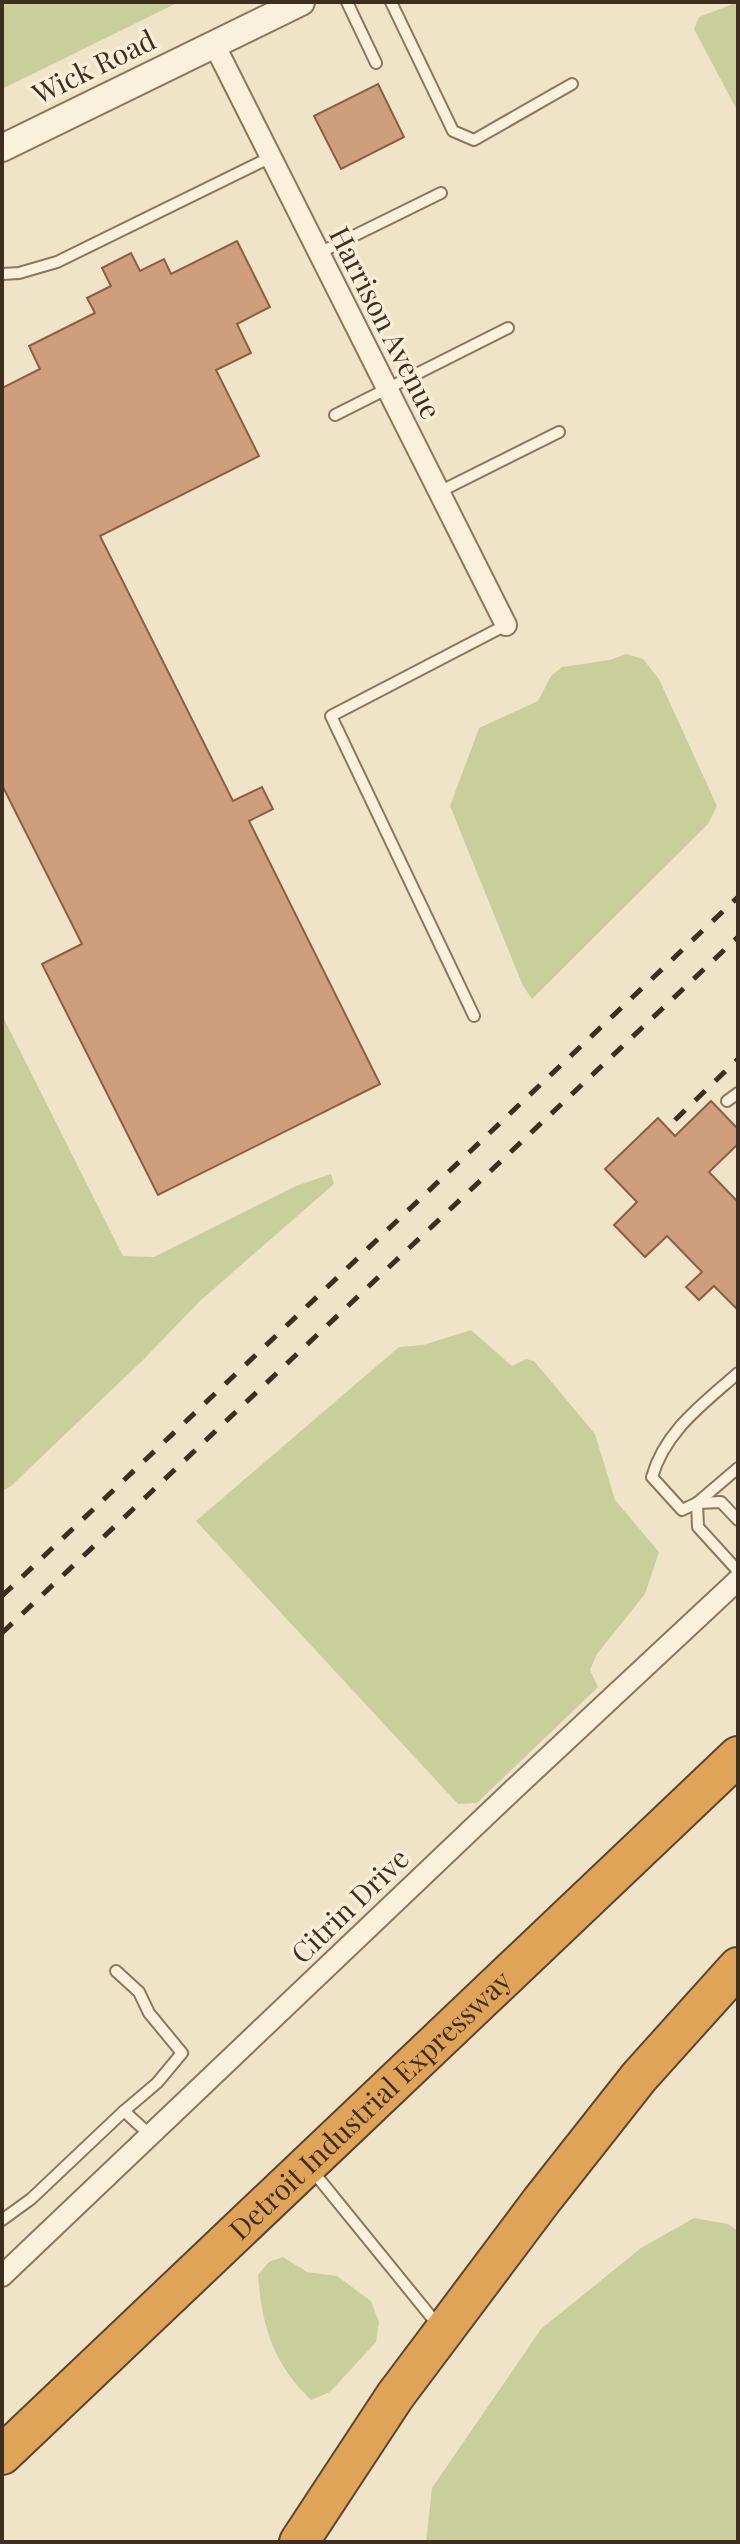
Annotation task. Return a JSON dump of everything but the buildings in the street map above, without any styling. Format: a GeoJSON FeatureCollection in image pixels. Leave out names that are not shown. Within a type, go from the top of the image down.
{"type":"FeatureCollection","features":[{"type":"Feature","properties":{"kind":"highway","name":"Detroit Industrial Expressway"},"geometry":{"type":"LineString","coordinates":[[2,2455],[738,1756]]}},
{"type":"Feature","properties":{"kind":"highway"},"geometry":{"type":"LineString","coordinates":[[299,2542],[395,2396],[542,2200],[639,2077],[738,1967]]}},
{"type":"Feature","properties":{"kind":"highway"},"geometry":{"type":"LineString","coordinates":[[639,2077],[738,1982]]}},
{"type":"Feature","properties":{"kind":"street","name":"Wick Road"},"geometry":{"type":"LineString","coordinates":[[2,148],[301,2]]}},
{"type":"Feature","properties":{"kind":"street","name":"Harrison Avenue"},"geometry":{"type":"LineString","coordinates":[[214,44],[506,625]]}},
{"type":"Feature","properties":{"kind":"street","name":"Citrin Drive"},"geometry":{"type":"LineString","coordinates":[[2,2276],[738,1580]]}},
{"type":"Feature","properties":{"kind":"lane"},"geometry":{"type":"LineString","coordinates":[[347,2],[376,63]]}},
{"type":"Feature","properties":{"kind":"lane"},"geometry":{"type":"LineString","coordinates":[[391,2],[453,131],[474,140],[572,84]]}},
{"type":"Feature","properties":{"kind":"lane"},"geometry":{"type":"LineString","coordinates":[[2,274],[19,273],[57,262],[271,157]]}},
{"type":"Feature","properties":{"kind":"lane"},"geometry":{"type":"LineString","coordinates":[[319,253],[441,193]]}},
{"type":"Feature","properties":{"kind":"lane"},"geometry":{"type":"LineString","coordinates":[[335,415],[508,328]]}},
{"type":"Feature","properties":{"kind":"lane"},"geometry":{"type":"LineString","coordinates":[[438,493],[559,432]]}},
{"type":"Feature","properties":{"kind":"lane"},"geometry":{"type":"LineString","coordinates":[[474,1016],[331,716],[506,625]]}},
{"type":"Feature","properties":{"kind":"lane"},"geometry":{"type":"LineString","coordinates":[[727,1101],[738,1093]]}},
{"type":"Feature","properties":{"kind":"lane"},"geometry":{"type":"LineString","coordinates":[[738,1373],[681,1423],[657,1456],[652,1477],[682,1510],[697,1503],[738,1468]]}},
{"type":"Feature","properties":{"kind":"lane"},"geometry":{"type":"LineString","coordinates":[[697,1503],[721,1502],[738,1520]]}},
{"type":"Feature","properties":{"kind":"lane"},"geometry":{"type":"LineString","coordinates":[[697,1503],[698,1527],[738,1571]]}},
{"type":"Feature","properties":{"kind":"lane"},"geometry":{"type":"LineString","coordinates":[[2,2220],[31,2199],[157,2083],[182,2053],[149,2013],[139,1992],[116,1971]]}},
{"type":"Feature","properties":{"kind":"lane"},"geometry":{"type":"LineString","coordinates":[[124,2111],[150,2135]]}},
{"type":"Feature","properties":{"kind":"lane"},"geometry":{"type":"LineString","coordinates":[[308,2165],[444,2332]]}},
{"type":"Feature","properties":{"kind":"green space"},"geometry":{"type":"Polygon","coordinates":[[[2,2],[179,2],[2,89],[2,2]]]}},
{"type":"Feature","properties":{"kind":"green space"},"geometry":{"type":"Polygon","coordinates":[[[738,2],[738,112],[694,29],[699,17],[738,2]]]}},
{"type":"Feature","properties":{"kind":"green space"},"geometry":{"type":"Polygon","coordinates":[[[626,654],[643,659],[659,679],[717,806],[708,824],[532,999],[523,986],[450,806],[479,728],[538,701],[551,676],[562,667],[610,660],[626,654]]]}},
{"type":"Feature","properties":{"kind":"green space"},"geometry":{"type":"Polygon","coordinates":[[[2,1015],[123,1256],[154,1257],[296,1186],[331,1174],[334,1184],[200,1301],[143,1360],[11,1486],[2,1491],[2,1015]]]}},
{"type":"Feature","properties":{"kind":"green space"},"geometry":{"type":"Polygon","coordinates":[[[471,1330],[512,1366],[526,1359],[534,1361],[595,1434],[615,1500],[659,1552],[645,1594],[597,1654],[590,1670],[598,1687],[477,1803],[458,1804],[196,1521],[399,1347],[423,1345],[471,1330]]]}},
{"type":"Feature","properties":{"kind":"green space"},"geometry":{"type":"Polygon","coordinates":[[[694,2218],[728,2224],[738,2231],[738,2542],[426,2542],[432,2488],[541,2329],[641,2248],[694,2218]]]}},
{"type":"Feature","properties":{"kind":"green space"},"geometry":{"type":"Polygon","coordinates":[[[283,2257],[307,2272],[337,2276],[371,2301],[379,2322],[376,2342],[330,2392],[311,2400],[279,2358],[263,2311],[258,2275],[269,2262],[283,2257]]]}},
{"type":"Feature","properties":{"kind":"railway"},"geometry":{"type":"LineString","coordinates":[[2,1596],[738,897]]}},
{"type":"Feature","properties":{"kind":"railway"},"geometry":{"type":"LineString","coordinates":[[2,1633],[738,937]]}},
{"type":"Feature","properties":{"kind":"railway"},"geometry":{"type":"LineString","coordinates":[[675,1120],[738,1059]]}}]}
